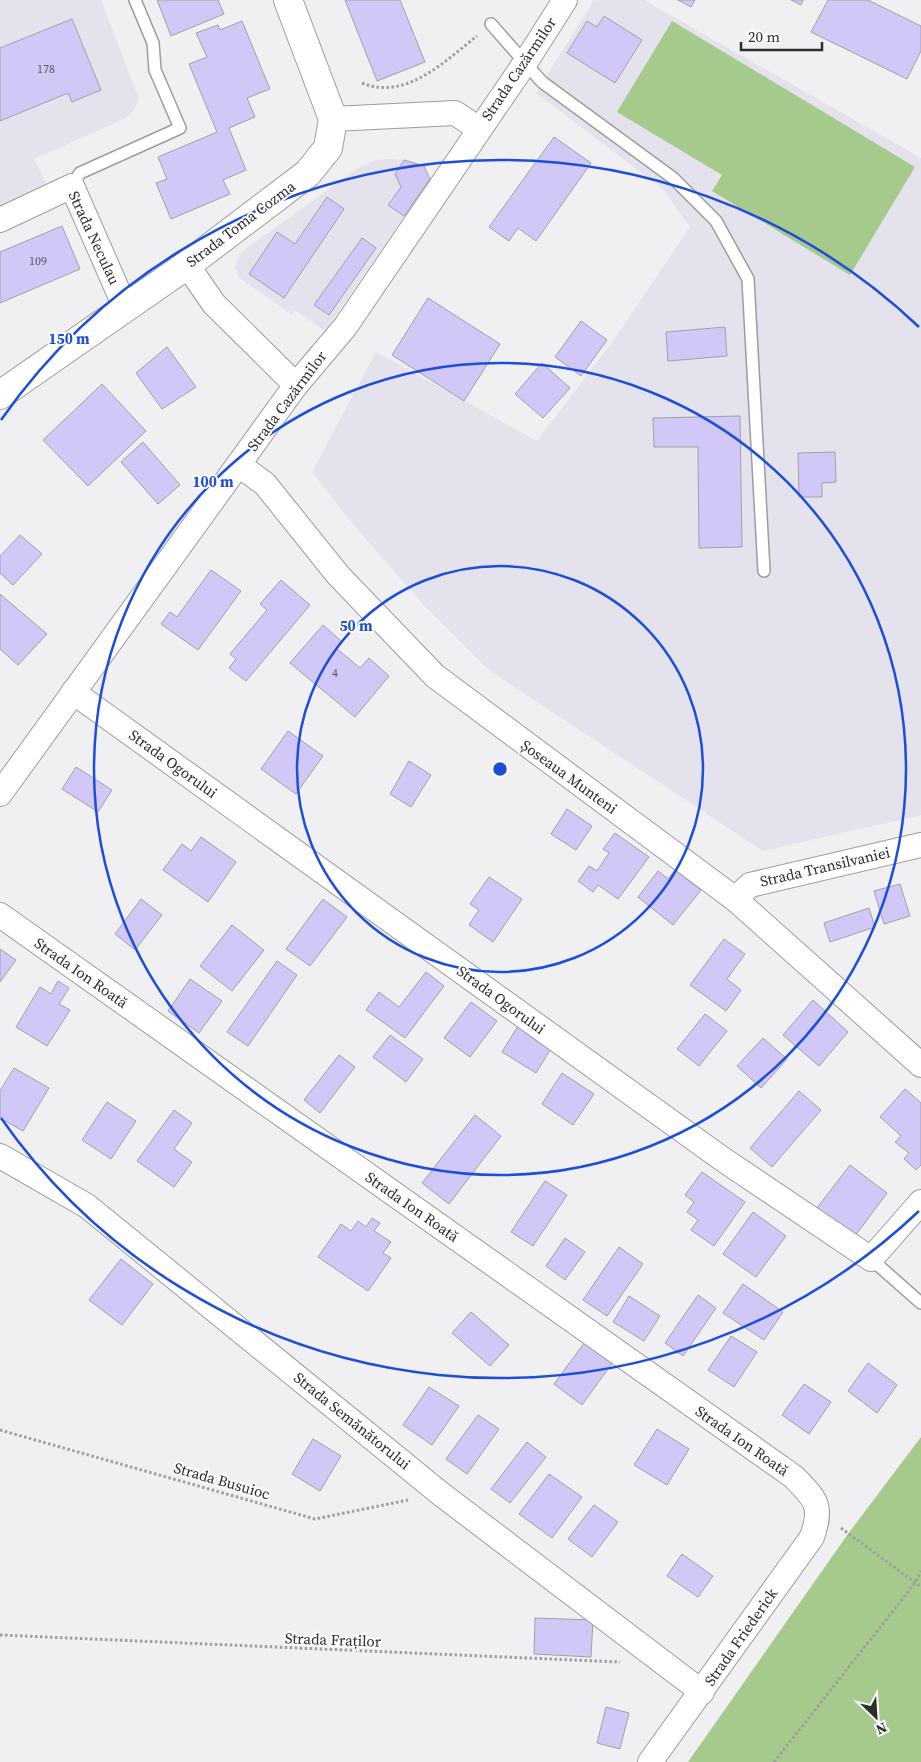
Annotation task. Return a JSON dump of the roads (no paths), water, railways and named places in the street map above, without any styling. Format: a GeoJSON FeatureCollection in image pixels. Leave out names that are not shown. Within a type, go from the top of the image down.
{"type":"FeatureCollection","features":[{"type":"Feature","properties":{"kind":"street"},"geometry":{"type":"LineString","coordinates":[[288,0],[334,119],[455,113],[479,129]]}},
{"type":"Feature","properties":{"kind":"street","name":"Strada Cazărmilor"},"geometry":{"type":"LineString","coordinates":[[0,794],[296,385],[345,327],[525,63],[565,0]]}},
{"type":"Feature","properties":{"kind":"street","name":"Strada Toma Cozma"},"geometry":{"type":"LineString","coordinates":[[0,395],[187,265],[308,173],[328,148],[334,119]]}},
{"type":"Feature","properties":{"kind":"street","name":"Strada Neculau"},"geometry":{"type":"LineString","coordinates":[[0,220],[72,186],[125,307]]}},
{"type":"Feature","properties":{"kind":"street"},"geometry":{"type":"LineString","coordinates":[[187,265],[214,304],[296,385]]}},
{"type":"Feature","properties":{"kind":"street","name":"Șoseaua Munteni"},"geometry":{"type":"LineString","coordinates":[[239,465],[265,484],[338,576],[435,676],[735,899],[921,1065]]}},
{"type":"Feature","properties":{"kind":"street","name":"Strada Ogorului"},"geometry":{"type":"LineString","coordinates":[[74,692],[720,1158],[871,1259]]}},
{"type":"Feature","properties":{"kind":"street","name":"Strada Transilvaniei"},"geometry":{"type":"LineString","coordinates":[[735,899],[750,885],[921,845]]}},
{"type":"Feature","properties":{"kind":"street","name":"Strada Ion Roată"},"geometry":{"type":"LineString","coordinates":[[0,915],[794,1477],[809,1493],[817,1506]]}},
{"type":"Feature","properties":{"kind":"street","name":"Strada Semănătorului"},"geometry":{"type":"LineString","coordinates":[[0,1156],[87,1206],[441,1494],[702,1692]]}},
{"type":"Feature","properties":{"kind":"street"},"geometry":{"type":"LineString","coordinates":[[871,1259],[921,1202]]}},
{"type":"Feature","properties":{"kind":"street","name":"Strada Friederick"},"geometry":{"type":"LineString","coordinates":[[650,1762],[812,1537],[818,1521],[817,1506]]}},
{"type":"Feature","properties":{"kind":"lane"},"geometry":{"type":"LineString","coordinates":[[72,186],[80,173],[180,128],[155,70],[153,43],[135,0]]}},
{"type":"Feature","properties":{"kind":"lane"},"geometry":{"type":"LineString","coordinates":[[491,24],[542,82],[673,178],[716,221],[748,279],[764,571]]}},
{"type":"Feature","properties":{"kind":"lane"},"geometry":{"type":"LineString","coordinates":[[871,1259],[921,1303]]}}]}
